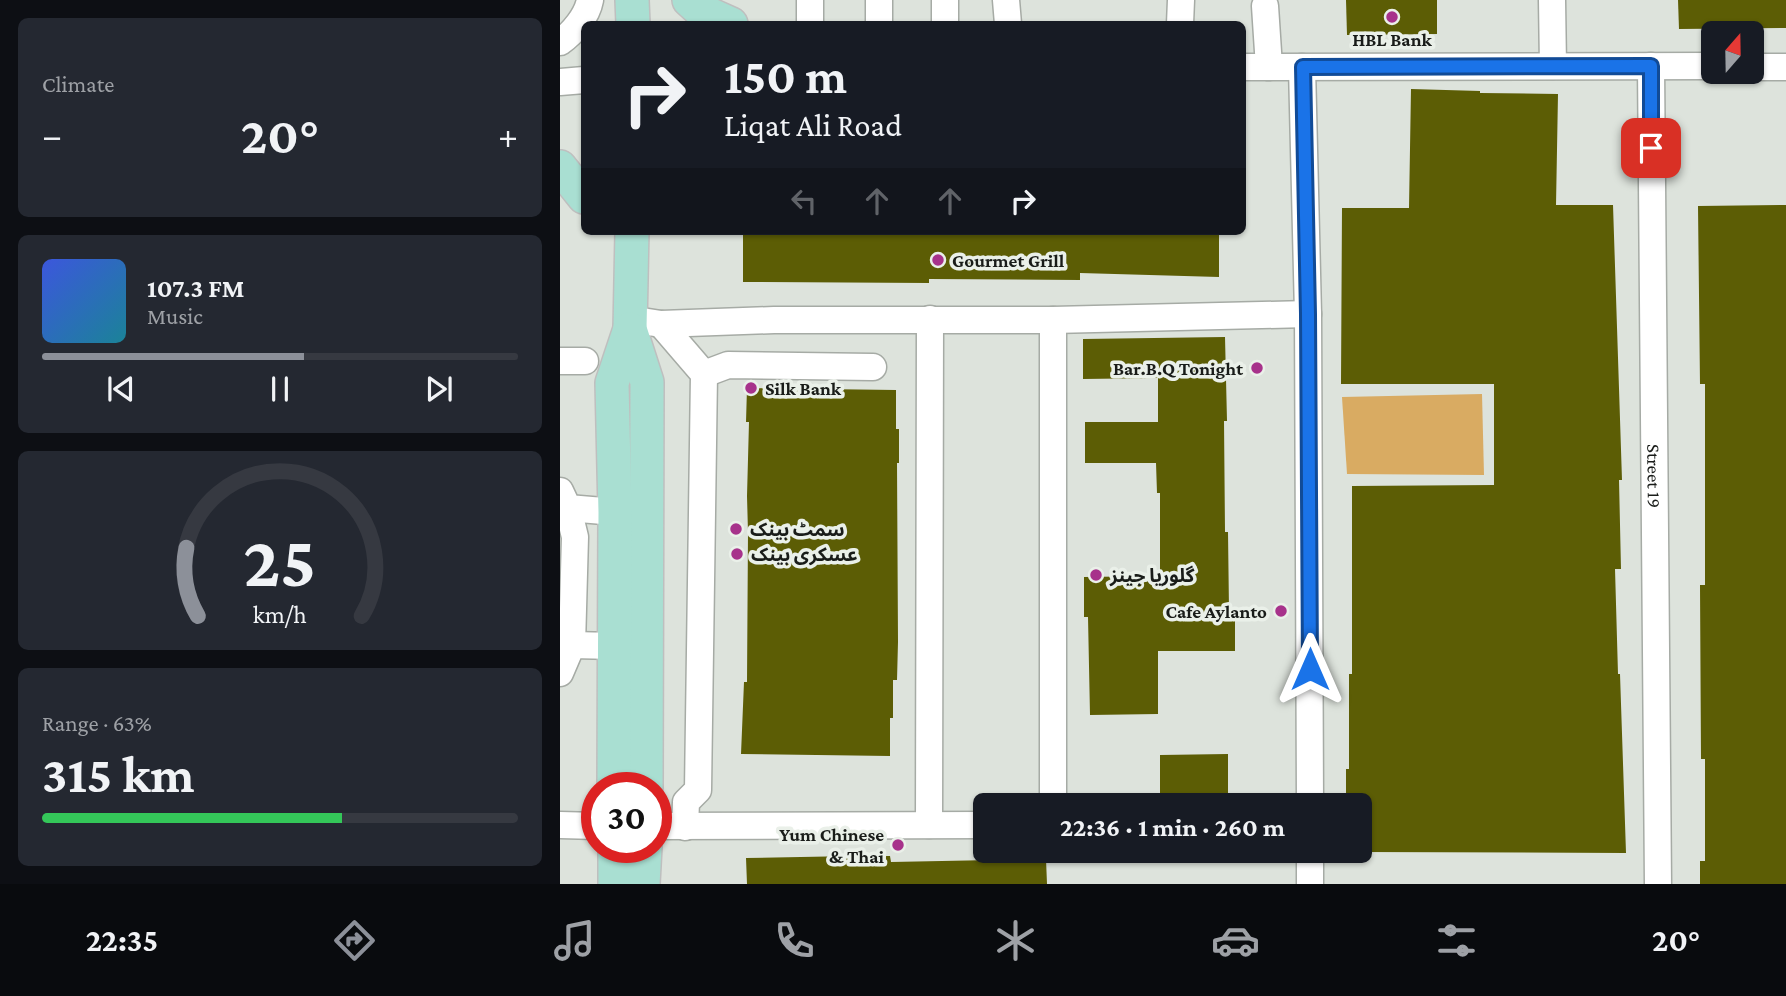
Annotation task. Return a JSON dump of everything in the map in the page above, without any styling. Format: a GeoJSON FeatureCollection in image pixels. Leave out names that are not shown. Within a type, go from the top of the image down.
{"type":"FeatureCollection","features":[{"type":"Feature","properties":{"kind":"main road"},"geometry":{"type":"LineString","coordinates":[[632,0],[633,21]]}},
{"type":"Feature","properties":{"kind":"main road"},"geometry":{"type":"LineString","coordinates":[[688,0],[700,10],[724,21]]}},
{"type":"Feature","properties":{"kind":"main road"},"geometry":{"type":"LineString","coordinates":[[560,167],[581,193]]}},
{"type":"Feature","properties":{"kind":"main road"},"geometry":{"type":"LineString","coordinates":[[630,237],[647,382],[646,772]]}},
{"type":"Feature","properties":{"kind":"main road"},"geometry":{"type":"LineString","coordinates":[[614,772],[615,512],[612,383],[640,324]]}},
{"type":"Feature","properties":{"kind":"main road"},"geometry":{"type":"LineString","coordinates":[[615,863],[615,884]]}},
{"type":"Feature","properties":{"kind":"main road"},"geometry":{"type":"LineString","coordinates":[[643,884],[644,863]]}},
{"type":"Feature","properties":{"kind":"street"},"geometry":{"type":"LineString","coordinates":[[560,42],[570,35],[589,7],[590,0]]}},
{"type":"Feature","properties":{"kind":"street"},"geometry":{"type":"LineString","coordinates":[[810,0],[810,21]]}},
{"type":"Feature","properties":{"kind":"street"},"geometry":{"type":"LineString","coordinates":[[879,0],[879,21]]}},
{"type":"Feature","properties":{"kind":"street"},"geometry":{"type":"LineString","coordinates":[[945,0],[945,21]]}},
{"type":"Feature","properties":{"kind":"street"},"geometry":{"type":"LineString","coordinates":[[1006,0],[1008,21]]}},
{"type":"Feature","properties":{"kind":"street"},"geometry":{"type":"LineString","coordinates":[[1180,21],[1181,0]]}},
{"type":"Feature","properties":{"kind":"street"},"geometry":{"type":"LineString","coordinates":[[1552,0],[1553,66]]}},
{"type":"Feature","properties":{"kind":"street"},"geometry":{"type":"LineString","coordinates":[[1265,6],[1256,67],[1701,66]]}},
{"type":"Feature","properties":{"kind":"street","name":"Street 19"},"geometry":{"type":"LineString","coordinates":[[1651,66],[1658,884]]}},
{"type":"Feature","properties":{"kind":"street"},"geometry":{"type":"LineString","coordinates":[[1303,67],[1308,314],[1310,793]]}},
{"type":"Feature","properties":{"kind":"street"},"geometry":{"type":"LineString","coordinates":[[1764,67],[1786,67]]}},
{"type":"Feature","properties":{"kind":"street"},"geometry":{"type":"LineString","coordinates":[[560,82],[581,80]]}},
{"type":"Feature","properties":{"kind":"street"},"geometry":{"type":"LineString","coordinates":[[640,324],[774,320],[1053,320],[1308,314]]}},
{"type":"Feature","properties":{"kind":"street"},"geometry":{"type":"LineString","coordinates":[[929,825],[930,319]]}},
{"type":"Feature","properties":{"kind":"street"},"geometry":{"type":"LineString","coordinates":[[773,365],[774,320]]}},
{"type":"Feature","properties":{"kind":"street"},"geometry":{"type":"LineString","coordinates":[[1053,320],[1053,793]]}},
{"type":"Feature","properties":{"kind":"street"},"geometry":{"type":"LineString","coordinates":[[640,324],[704,374]]}},
{"type":"Feature","properties":{"kind":"street"},"geometry":{"type":"LineString","coordinates":[[704,374],[728,365],[873,366]]}},
{"type":"Feature","properties":{"kind":"street"},"geometry":{"type":"LineString","coordinates":[[685,827],[686,802],[698,790],[704,374]]}},
{"type":"Feature","properties":{"kind":"street"},"geometry":{"type":"LineString","coordinates":[[564,499],[615,512]]}},
{"type":"Feature","properties":{"kind":"street"},"geometry":{"type":"LineString","coordinates":[[560,673],[572,645],[575,537],[564,499]]}},
{"type":"Feature","properties":{"kind":"street"},"geometry":{"type":"LineString","coordinates":[[572,645],[615,646]]}},
{"type":"Feature","properties":{"kind":"street"},"geometry":{"type":"LineString","coordinates":[[560,825],[581,826]]}},
{"type":"Feature","properties":{"kind":"street"},"geometry":{"type":"LineString","coordinates":[[672,827],[973,825]]}},
{"type":"Feature","properties":{"kind":"street"},"geometry":{"type":"LineString","coordinates":[[1310,863],[1310,884]]}},
{"type":"Feature","properties":{"kind":"shaded area"},"geometry":{"type":"Polygon","coordinates":[[[1482,394],[1484,475],[1347,474],[1342,397],[1482,394]]]}},
{"type":"Feature","properties":{"kind":"building","name":"HBL Bank"},"geometry":{"type":"Polygon","coordinates":[[[1346,0],[1437,0],[1437,34],[1347,35],[1346,0]]]}},
{"type":"Feature","properties":{"kind":"building"},"geometry":{"type":"Polygon","coordinates":[[[1678,0],[1786,0],[1786,28],[1764,28],[1764,21],[1701,21],[1701,29],[1679,29],[1678,0]]]}},
{"type":"Feature","properties":{"kind":"building"},"geometry":{"type":"Polygon","coordinates":[[[1411,89],[1558,94],[1556,205],[1613,205],[1622,480],[1619,480],[1621,569],[1615,569],[1626,853],[1372,852],[1372,793],[1346,793],[1346,769],[1349,769],[1349,674],[1352,674],[1352,486],[1494,485],[1494,384],[1341,384],[1342,208],[1409,208],[1411,89]]]}},
{"type":"Feature","properties":{"kind":"building"},"geometry":{"type":"Polygon","coordinates":[[[1786,205],[1786,884],[1700,884],[1700,861],[1705,861],[1705,759],[1701,759],[1700,585],[1705,585],[1705,384],[1700,384],[1698,206],[1786,205]]]}},
{"type":"Feature","properties":{"kind":"building"},"geometry":{"type":"Polygon","coordinates":[[[743,235],[1219,235],[1219,277],[1080,273],[1080,280],[929,279],[929,283],[743,282],[743,235]]]}},
{"type":"Feature","properties":{"kind":"building"},"geometry":{"type":"Polygon","coordinates":[[[1225,337],[1225,532],[1228,532],[1229,611],[1235,611],[1235,651],[1158,651],[1158,714],[1090,715],[1088,617],[1084,617],[1084,577],[1160,576],[1160,493],[1157,493],[1156,463],[1085,463],[1085,422],[1158,422],[1158,378],[1083,379],[1083,339],[1225,337]]]}},
{"type":"Feature","properties":{"kind":"building"},"geometry":{"type":"Polygon","coordinates":[[[747,388],[896,390],[896,429],[899,429],[898,642],[897,680],[893,680],[893,718],[890,718],[890,756],[741,754],[744,682],[747,682],[747,388]]]}},
{"type":"Feature","properties":{"kind":"building"},"geometry":{"type":"Polygon","coordinates":[[[1228,754],[1228,793],[1160,793],[1160,755],[1228,754]]]}},
{"type":"Feature","properties":{"kind":"building"},"geometry":{"type":"Polygon","coordinates":[[[890,856],[891,862],[973,860],[973,863],[1046,863],[1047,884],[747,884],[746,858],[890,856]]]}},
{"type":"Feature","properties":{"kind":"place","name":"HBL Bank"},"geometry":{"type":"Point","coordinates":[1392,17]}},
{"type":"Feature","properties":{"kind":"place","name":"Gourmet Grill"},"geometry":{"type":"Point","coordinates":[938,260]}},
{"type":"Feature","properties":{"kind":"place","name":"Bar.B.Q Tonight"},"geometry":{"type":"Point","coordinates":[1257,368]}},
{"type":"Feature","properties":{"kind":"place","name":"Silk Bank"},"geometry":{"type":"Point","coordinates":[751,388]}},
{"type":"Feature","properties":{"kind":"place","name":"سمٹ بینک"},"geometry":{"type":"Point","coordinates":[736,529]}},
{"type":"Feature","properties":{"kind":"place","name":"عسکری بینک"},"geometry":{"type":"Point","coordinates":[737,554]}},
{"type":"Feature","properties":{"kind":"place","name":"گلوریا جینز"},"geometry":{"type":"Point","coordinates":[1096,575]}},
{"type":"Feature","properties":{"kind":"place","name":"Cafe Aylanto"},"geometry":{"type":"Point","coordinates":[1281,611]}},
{"type":"Feature","properties":{"kind":"place","name":"Yum Chinese & Thai"},"geometry":{"type":"Point","coordinates":[898,845]}},
{"type":"Feature","properties":{"kind":"route"},"geometry":{"type":"LineString","coordinates":[[1310,669],[1308,314],[1303,67],[1651,66],[1651,148]]}}]}
